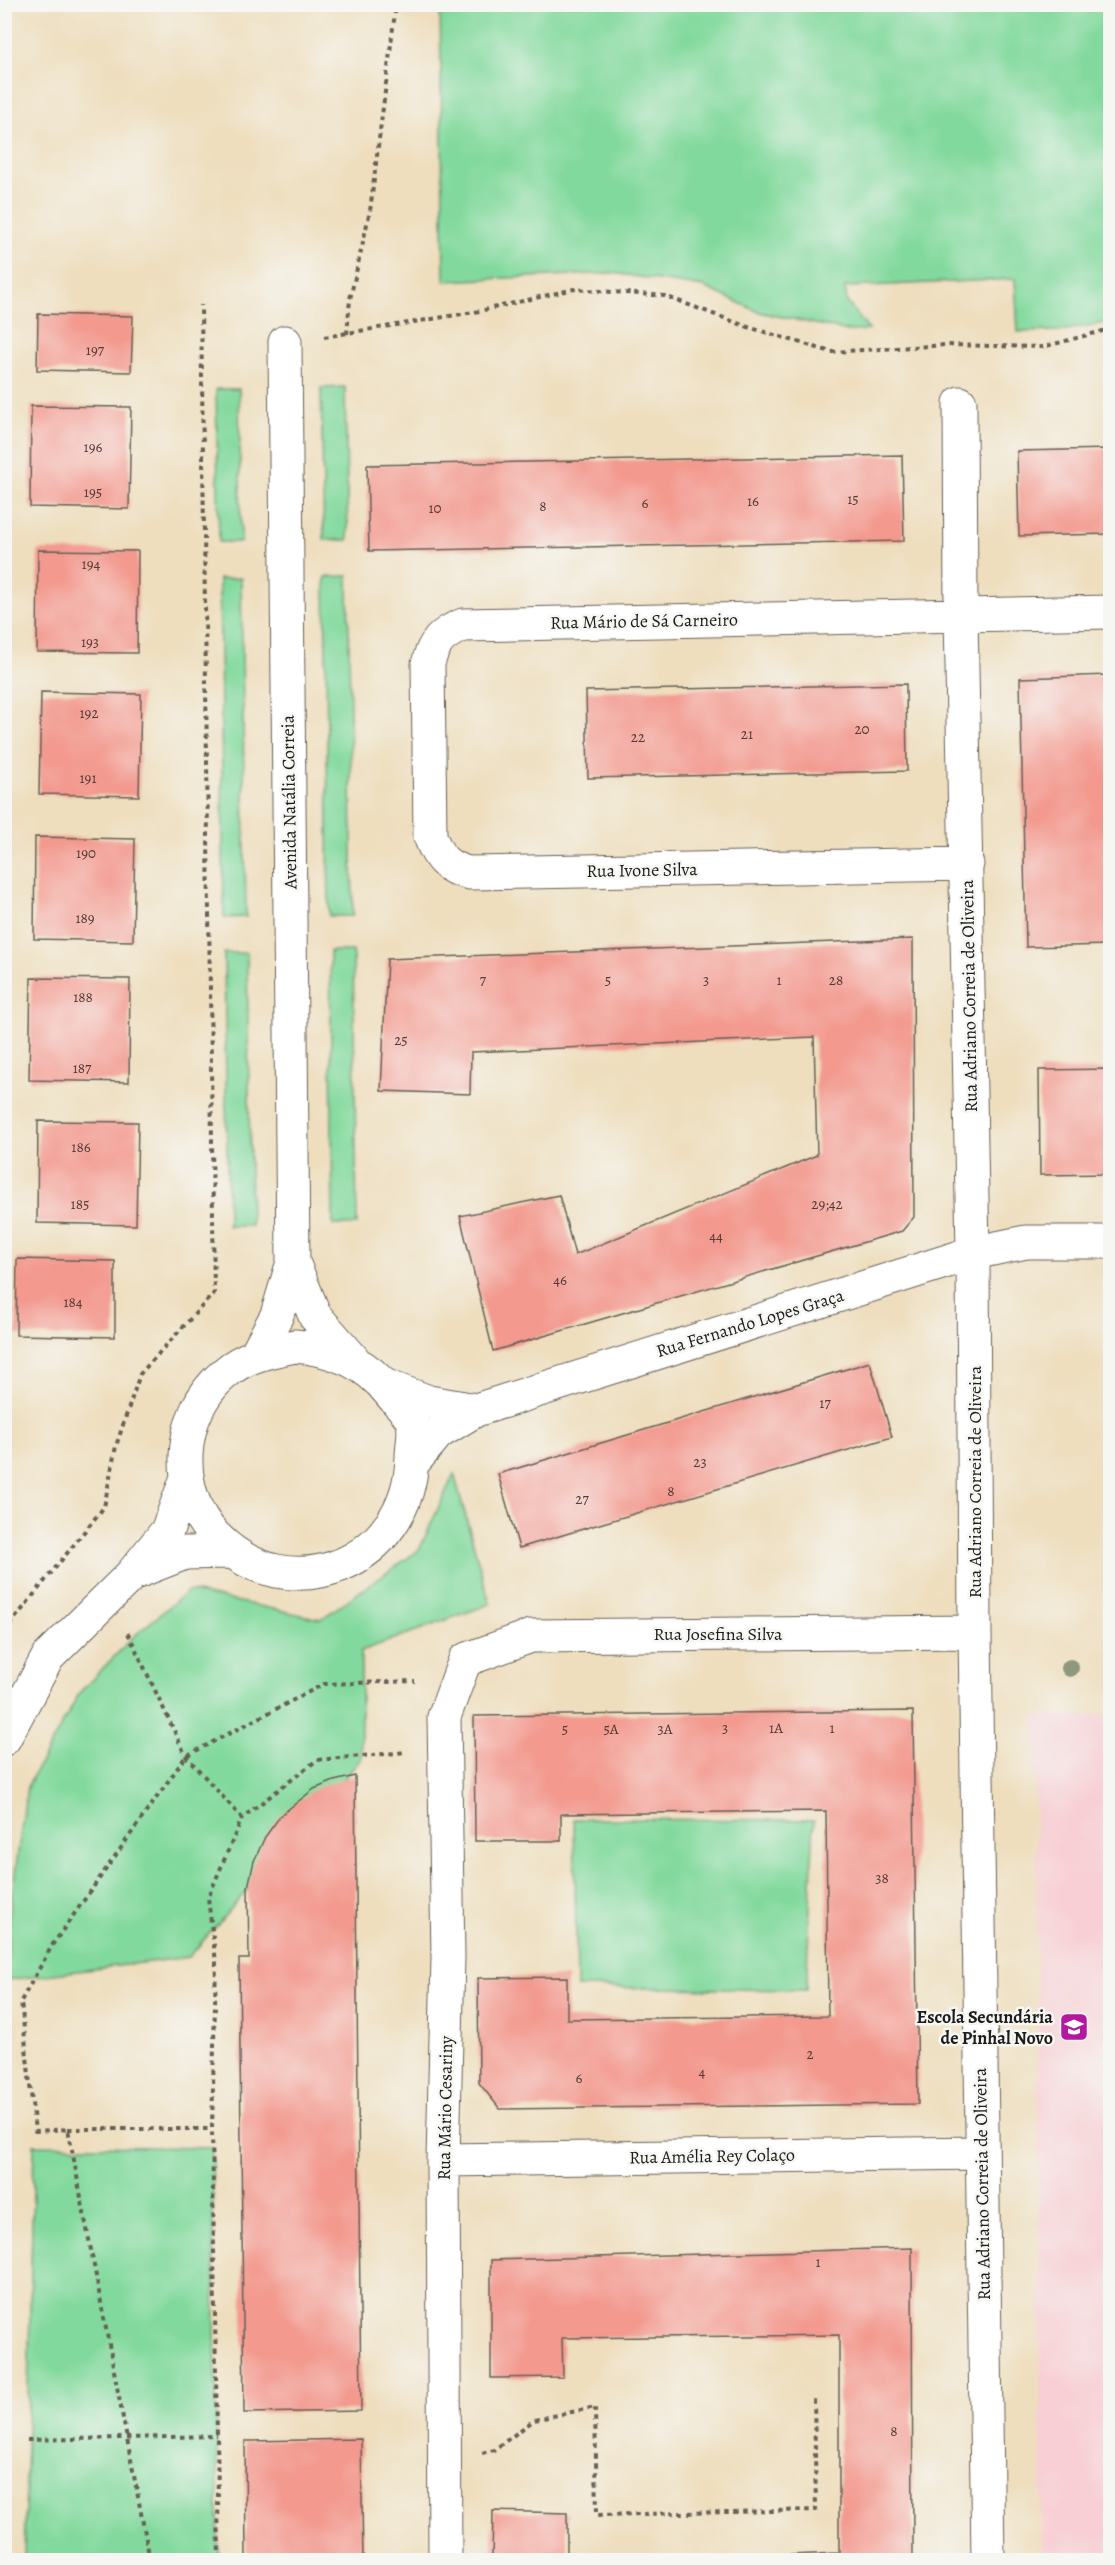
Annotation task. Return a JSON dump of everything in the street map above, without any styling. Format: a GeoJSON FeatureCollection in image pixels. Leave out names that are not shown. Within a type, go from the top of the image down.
{"type":"FeatureCollection","features":[{"type":"Feature","properties":{"kind":"street","name":"Avenida Natália Correia"},"geometry":{"type":"LineString","coordinates":[[256,1354],[277,1315],[293,1262],[285,342]]}},
{"type":"Feature","properties":{"kind":"street","name":"Rua Adriano Correia de Oliveira"},"geometry":{"type":"LineString","coordinates":[[960,403],[961,614],[974,1253],[975,1632],[988,2560]]}},
{"type":"Feature","properties":{"kind":"street","name":"Rua Mário de Sá Carneiro"},"geometry":{"type":"LineString","coordinates":[[428,743],[428,664],[431,653],[437,640],[450,630],[463,625],[1110,612]]}},
{"type":"Feature","properties":{"kind":"street","name":"Rua Ivone Silva"},"geometry":{"type":"LineString","coordinates":[[428,743],[430,837],[436,854],[444,864],[469,873],[967,864]]}},
{"type":"Feature","properties":{"kind":"street","name":"Rua Fernando Lopes Graça"},"geometry":{"type":"LineString","coordinates":[[412,1464],[438,1433],[476,1410],[974,1253],[1026,1242],[1110,1242]]}},
{"type":"Feature","properties":{"kind":"street","name":"Avenida Natália Correia"},"geometry":{"type":"LineString","coordinates":[[293,1262],[315,1316],[356,1362]]}},
{"type":"Feature","properties":{"kind":"street"},"geometry":{"type":"LineString","coordinates":[[4,1739],[48,1657],[120,1585],[167,1531],[186,1480],[186,1440],[198,1404],[224,1374],[256,1354],[303,1347],[319,1348],[356,1362],[384,1385],[413,1422],[412,1464],[404,1503],[383,1537],[367,1552],[332,1570],[302,1574],[263,1569],[231,1552],[203,1524],[186,1480]]}},
{"type":"Feature","properties":{"kind":"street"},"geometry":{"type":"LineString","coordinates":[[384,1385],[429,1401],[476,1410]]}},
{"type":"Feature","properties":{"kind":"street"},"geometry":{"type":"LineString","coordinates":[[120,1585],[185,1553],[231,1552]]}},
{"type":"Feature","properties":{"kind":"street","name":"Rua Josefina Silva"},"geometry":{"type":"LineString","coordinates":[[461,1670],[531,1636],[975,1632]]}},
{"type":"Feature","properties":{"kind":"street","name":"Rua Mário Cesariny"},"geometry":{"type":"LineString","coordinates":[[445,2560],[443,2160],[448,1957],[444,1716],[461,1670]]}},
{"type":"Feature","properties":{"kind":"street","name":"Rua Amélia Rey Colaço"},"geometry":{"type":"LineString","coordinates":[[443,2160],[982,2152]]}},
{"type":"Feature","properties":{"kind":"path"},"geometry":{"type":"LineString","coordinates":[[347,334],[350,299],[370,211],[396,4]]}},
{"type":"Feature","properties":{"kind":"path"},"geometry":{"type":"LineString","coordinates":[[285,342],[347,334],[480,311],[574,289],[664,296],[748,327],[831,352],[946,345],[1043,346],[1110,329]]}},
{"type":"Feature","properties":{"kind":"path"},"geometry":{"type":"LineString","coordinates":[[4,1632],[105,1507],[116,1446],[140,1374],[214,1293],[201,305]]}},
{"type":"Feature","properties":{"kind":"path"},"geometry":{"type":"LineString","coordinates":[[120,1585],[186,1755],[242,1818]]}},
{"type":"Feature","properties":{"kind":"path"},"geometry":{"type":"LineString","coordinates":[[212,2129],[68,2129],[34,2132],[21,2001],[53,1944],[186,1755],[324,1684],[461,1670]]}},
{"type":"Feature","properties":{"kind":"path"},"geometry":{"type":"LineString","coordinates":[[219,2560],[212,2129],[216,1962],[208,1898],[242,1818],[317,1760],[445,1748]]}},
{"type":"Feature","properties":{"kind":"path"},"geometry":{"type":"LineString","coordinates":[[68,2129],[150,2560]]}},
{"type":"Feature","properties":{"kind":"path"},"geometry":{"type":"LineString","coordinates":[[444,2463],[494,2450],[534,2420],[594,2407],[597,2515],[816,2510],[814,2397]]}},
{"type":"Feature","properties":{"kind":"path"},"geometry":{"type":"LineString","coordinates":[[27,2440],[217,2436]]}},
{"type":"Feature","properties":{"kind":"shaded area","name":"Escola Secundária de Pinhal Novo"},"geometry":{"type":"Polygon","coordinates":[[[1110,1715],[1110,2560],[1042,2560],[1035,1716],[1110,1715]]]}},
{"type":"Feature","properties":{"kind":"green space"},"geometry":{"type":"Polygon","coordinates":[[[440,5],[1110,5],[1110,322],[1061,331],[1018,332],[1015,279],[845,287],[847,302],[869,330],[848,331],[759,312],[704,287],[614,273],[444,281],[440,5]]]}},
{"type":"Feature","properties":{"kind":"green space"},"geometry":{"type":"Polygon","coordinates":[[[345,387],[348,540],[324,540],[321,388],[345,387]]]}},
{"type":"Feature","properties":{"kind":"green space"},"geometry":{"type":"Polygon","coordinates":[[[216,389],[239,389],[241,542],[219,542],[216,389]]]}},
{"type":"Feature","properties":{"kind":"green space"},"geometry":{"type":"Polygon","coordinates":[[[348,576],[353,916],[329,916],[325,577],[348,576]]]}},
{"type":"Feature","properties":{"kind":"green space"},"geometry":{"type":"Polygon","coordinates":[[[241,578],[246,917],[224,918],[219,579],[241,578]]]}},
{"type":"Feature","properties":{"kind":"green space"},"geometry":{"type":"Polygon","coordinates":[[[330,951],[353,951],[357,1225],[333,1225],[330,951]]]}},
{"type":"Feature","properties":{"kind":"green space"},"geometry":{"type":"Polygon","coordinates":[[[224,953],[247,953],[251,1226],[228,1226],[224,953]]]}},
{"type":"Feature","properties":{"kind":"green space"},"geometry":{"type":"Polygon","coordinates":[[[454,1474],[490,1604],[361,1651],[361,1759],[189,1957],[7,1980],[9,1917],[27,1787],[80,1692],[133,1637],[188,1591],[321,1619],[419,1550],[454,1474]]]}},
{"type":"Feature","properties":{"kind":"green space"},"geometry":{"type":"Polygon","coordinates":[[[574,1819],[814,1820],[806,1990],[577,1987],[574,1819]]]}},
{"type":"Feature","properties":{"kind":"green space"},"geometry":{"type":"Polygon","coordinates":[[[34,2145],[212,2148],[219,2560],[24,2560],[34,2145]]]}},
{"type":"Feature","properties":{"kind":"building"},"geometry":{"type":"Polygon","coordinates":[[[38,314],[133,316],[131,372],[37,370],[38,314]]]}},
{"type":"Feature","properties":{"kind":"building"},"geometry":{"type":"Polygon","coordinates":[[[31,406],[131,407],[129,509],[30,507],[31,406]]]}},
{"type":"Feature","properties":{"kind":"building"},"geometry":{"type":"Polygon","coordinates":[[[1110,449],[1110,534],[1019,536],[1017,451],[1110,449]]]}},
{"type":"Feature","properties":{"kind":"building"},"geometry":{"type":"Polygon","coordinates":[[[902,455],[904,541],[369,551],[367,465],[902,455]]]}},
{"type":"Feature","properties":{"kind":"building"},"geometry":{"type":"Polygon","coordinates":[[[38,550],[138,551],[137,653],[37,652],[38,550]]]}},
{"type":"Feature","properties":{"kind":"building"},"geometry":{"type":"Polygon","coordinates":[[[1110,675],[1110,945],[1026,947],[1020,678],[1110,675]]]}},
{"type":"Feature","properties":{"kind":"building"},"geometry":{"type":"Polygon","coordinates":[[[906,684],[907,771],[588,778],[586,691],[906,684]]]}},
{"type":"Feature","properties":{"kind":"building"},"geometry":{"type":"Polygon","coordinates":[[[41,692],[141,694],[139,796],[39,794],[41,692]]]}},
{"type":"Feature","properties":{"kind":"building"},"geometry":{"type":"Polygon","coordinates":[[[35,837],[135,839],[133,941],[34,939],[35,837]]]}},
{"type":"Feature","properties":{"kind":"building"},"geometry":{"type":"Polygon","coordinates":[[[913,939],[914,1217],[902,1231],[493,1351],[460,1216],[559,1195],[575,1255],[817,1155],[814,1037],[471,1052],[470,1094],[381,1091],[387,959],[913,939]]]}},
{"type":"Feature","properties":{"kind":"building"},"geometry":{"type":"Polygon","coordinates":[[[31,978],[130,979],[129,1082],[29,1080],[31,978]]]}},
{"type":"Feature","properties":{"kind":"building"},"geometry":{"type":"Polygon","coordinates":[[[1110,1069],[1110,1174],[1040,1175],[1039,1070],[1110,1069]]]}},
{"type":"Feature","properties":{"kind":"building"},"geometry":{"type":"Polygon","coordinates":[[[38,1121],[138,1122],[136,1225],[37,1223],[38,1121]]]}},
{"type":"Feature","properties":{"kind":"building"},"geometry":{"type":"Polygon","coordinates":[[[17,1259],[115,1261],[115,1337],[16,1335],[17,1259]]]}},
{"type":"Feature","properties":{"kind":"building"},"geometry":{"type":"Polygon","coordinates":[[[870,1362],[892,1437],[519,1548],[498,1474],[870,1362]]]}},
{"type":"Feature","properties":{"kind":"building"},"geometry":{"type":"Polygon","coordinates":[[[913,1711],[918,2104],[500,2109],[479,2083],[478,1978],[567,1977],[567,2019],[828,2016],[826,1811],[561,1814],[561,1841],[475,1841],[474,1716],[913,1711]]]}},
{"type":"Feature","properties":{"kind":"building"},"geometry":{"type":"Polygon","coordinates":[[[355,1776],[361,2411],[244,2413],[239,1959],[249,1959],[248,1887],[254,1861],[265,1837],[281,1815],[314,1789],[355,1776]]]}},
{"type":"Feature","properties":{"kind":"building"},"geometry":{"type":"Polygon","coordinates":[[[912,2248],[913,2560],[660,2560],[839,2553],[839,2335],[562,2338],[563,2377],[491,2378],[491,2260],[912,2248]]]}},
{"type":"Feature","properties":{"kind":"building"},"geometry":{"type":"Polygon","coordinates":[[[361,2439],[363,2560],[246,2560],[245,2441],[361,2439]]]}},
{"type":"Feature","properties":{"kind":"building"},"geometry":{"type":"Polygon","coordinates":[[[493,2511],[567,2513],[567,2560],[492,2560],[493,2511]]]}},
{"type":"Feature","properties":{"kind":"place","name":"Escola Secundária de Pinhal Novo"},"geometry":{"type":"Point","coordinates":[1074,2027]}}]}
